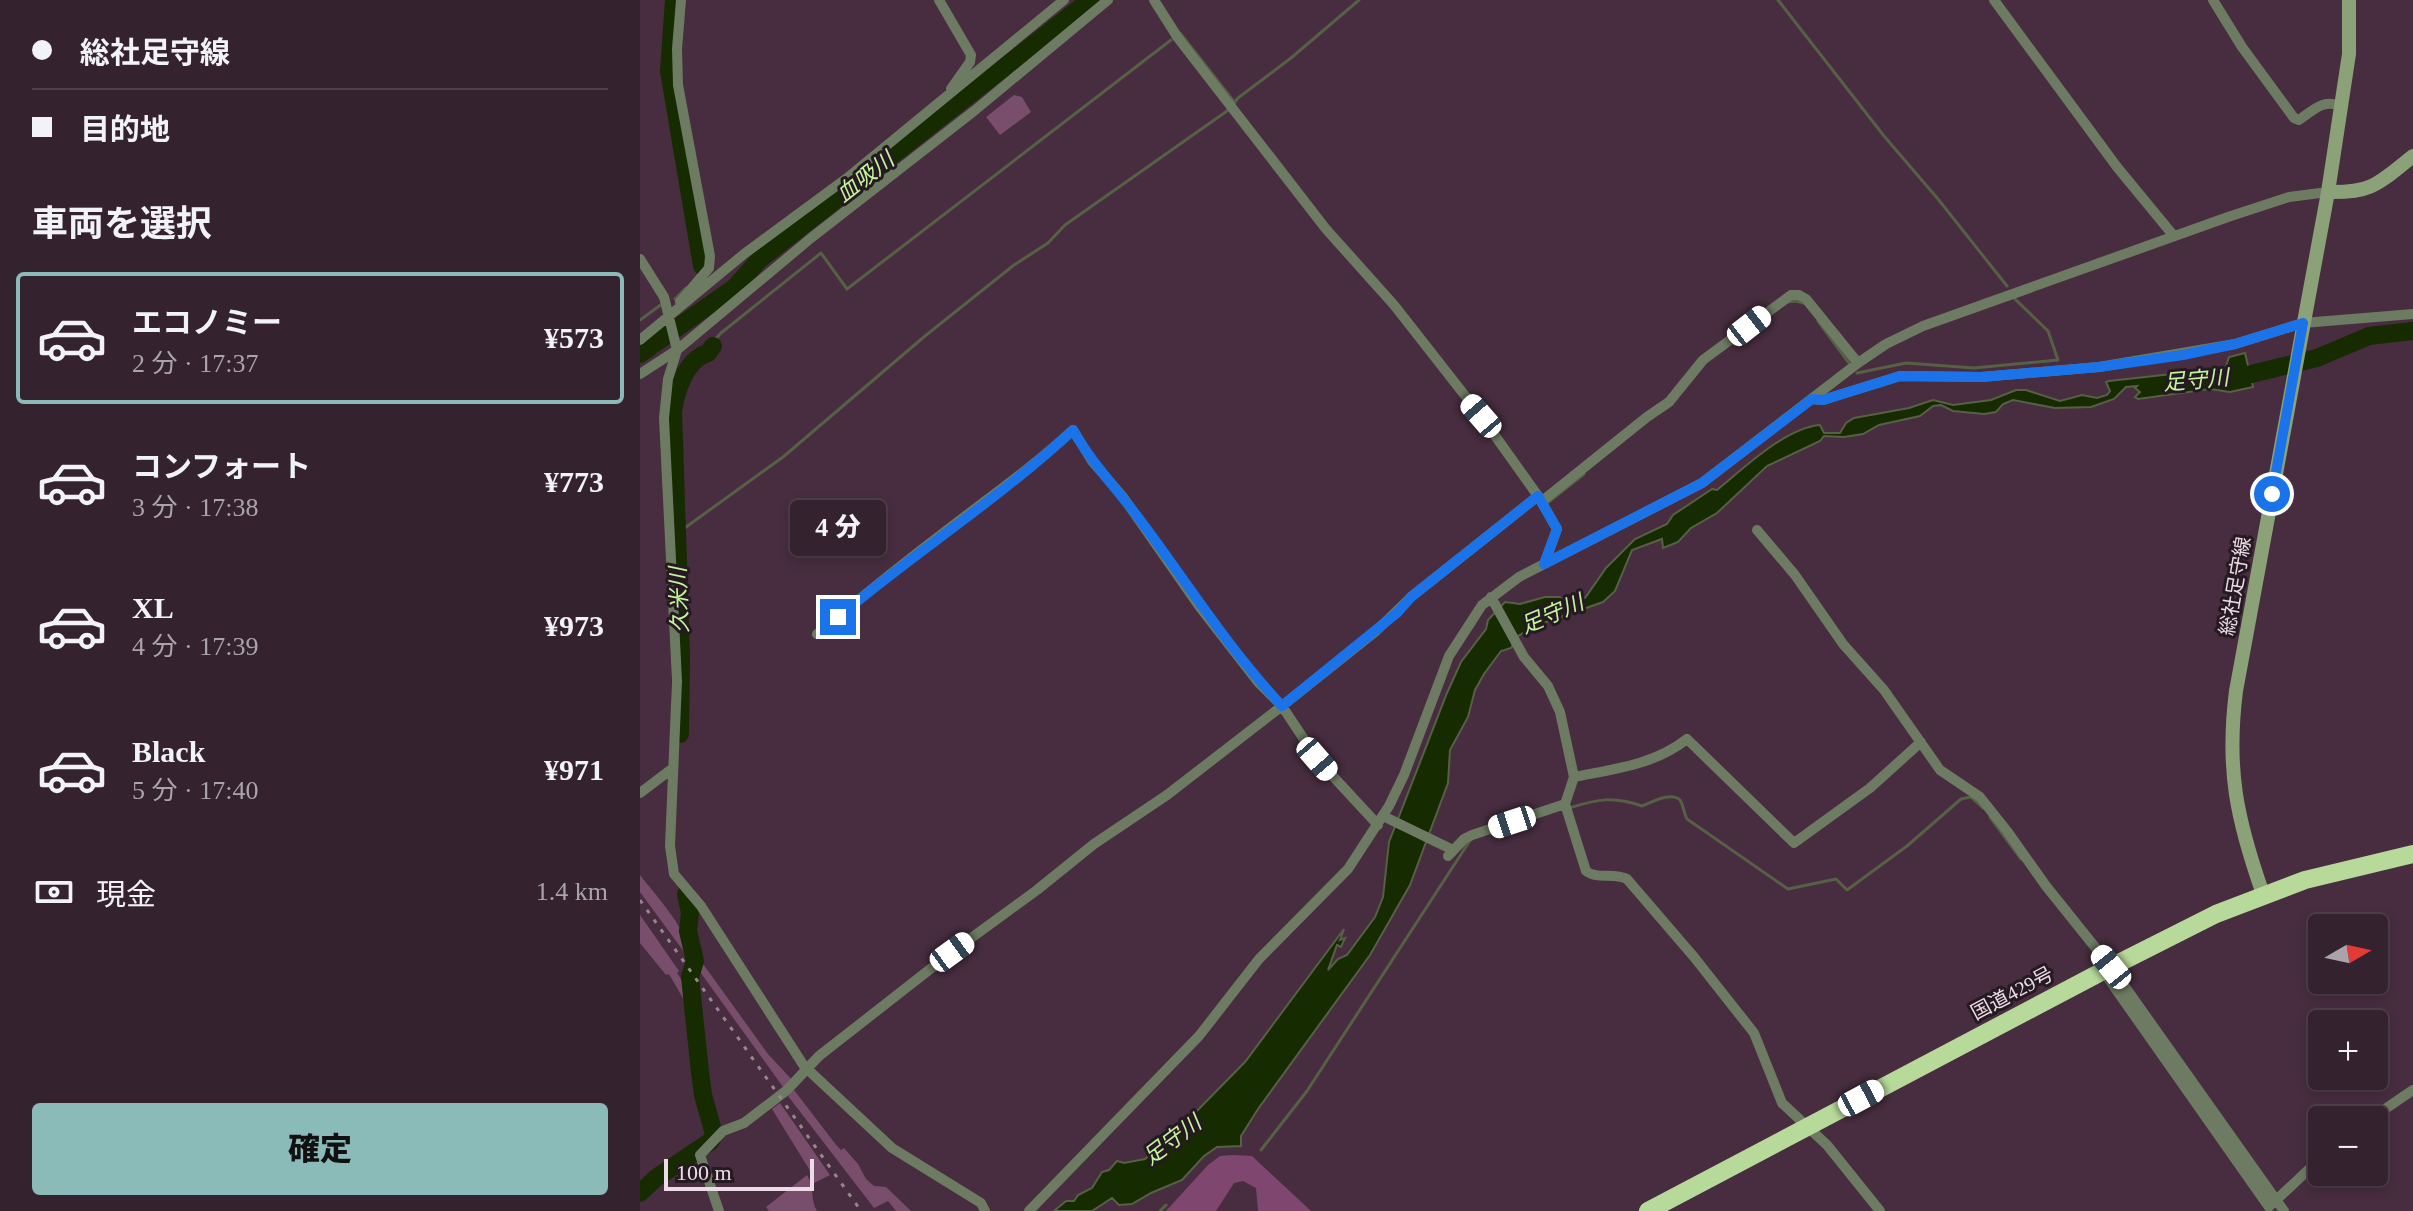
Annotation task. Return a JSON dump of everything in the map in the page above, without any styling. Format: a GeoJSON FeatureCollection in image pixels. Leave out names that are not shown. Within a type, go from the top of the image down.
{"type":"FeatureCollection","features":[{"type":"Feature","properties":{"kind":"highway","name":"国道429号"},"geometry":{"type":"LineString","coordinates":[[1648,1211],[2107,968],[2216,914],[2263,894],[2349,868],[2413,854]]}},
{"type":"Feature","properties":{"kind":"main road","name":"総社足守線"},"geometry":{"type":"LineString","coordinates":[[2263,894],[2237,814],[2231,770],[2231,732],[2342,106],[2349,54],[2349,0]]}},
{"type":"Feature","properties":{"kind":"main road"},"geometry":{"type":"LineString","coordinates":[[2328,192],[2355,193],[2366,190],[2413,156]]}},
{"type":"Feature","properties":{"kind":"street"},"geometry":{"type":"LineString","coordinates":[[670,318],[709,268],[710,256],[678,85],[681,0]]}},
{"type":"Feature","properties":{"kind":"street"},"geometry":{"type":"LineString","coordinates":[[939,0],[971,55],[966,69],[943,101]]}},
{"type":"Feature","properties":{"kind":"street"},"geometry":{"type":"LineString","coordinates":[[640,374],[962,120],[1108,0]]}},
{"type":"Feature","properties":{"kind":"street"},"geometry":{"type":"LineString","coordinates":[[1154,0],[1178,38],[1326,229],[1394,305],[1481,416],[1557,529],[1544,564]]}},
{"type":"Feature","properties":{"kind":"street"},"geometry":{"type":"LineString","coordinates":[[1994,0],[2117,167],[2173,235]]}},
{"type":"Feature","properties":{"kind":"street"},"geometry":{"type":"LineString","coordinates":[[2213,0],[2242,47],[2294,118],[2299,120],[2322,103],[2342,106]]}},
{"type":"Feature","properties":{"kind":"street"},"geometry":{"type":"LineString","coordinates":[[641,338],[670,318],[744,254],[847,178],[1062,1]]}},
{"type":"Feature","properties":{"kind":"street"},"geometry":{"type":"LineString","coordinates":[[1029,1211],[1199,1036],[1259,959],[1348,869],[1383,819],[1404,775],[1449,656],[1472,617],[1492,599],[1544,564],[1702,483],[1886,344],[1923,326],[2173,235],[2289,197],[2328,192]]}},
{"type":"Feature","properties":{"kind":"street"},"geometry":{"type":"LineString","coordinates":[[640,259],[658,284],[677,347],[668,379],[664,418],[677,681],[670,846],[674,874],[701,906],[808,1069],[892,1148],[981,1203],[985,1211]]}},
{"type":"Feature","properties":{"kind":"street"},"geometry":{"type":"LineString","coordinates":[[719,1211],[700,1155],[723,1131],[744,1123],[793,1085],[819,1056],[952,952],[1094,844],[1167,795],[1283,709],[1387,622],[1411,597],[1546,498],[1669,402],[1703,360],[1791,295],[1806,299],[1858,363]]}},
{"type":"Feature","properties":{"kind":"street"},"geometry":{"type":"LineString","coordinates":[[1812,399],[1823,400],[1900,376],[1981,377],[2099,367],[2235,344],[2302,327],[2413,314]]}},
{"type":"Feature","properties":{"kind":"street"},"geometry":{"type":"LineString","coordinates":[[817,634],[928,544],[1055,448],[1073,430],[1092,461],[1132,508],[1199,606],[1283,709],[1317,759],[1383,819],[1449,851],[1472,835],[1566,807]]}},
{"type":"Feature","properties":{"kind":"street"},"geometry":{"type":"LineString","coordinates":[[1757,530],[1788,566],[1843,644],[1884,690],[1940,770],[1980,797],[2107,968],[2271,1205],[2284,1211]]}},
{"type":"Feature","properties":{"kind":"street"},"geometry":{"type":"LineString","coordinates":[[1492,599],[1524,657],[1548,686],[1560,712],[1574,777],[1566,807],[1586,871],[1595,876],[1613,874],[1627,879],[1754,1033],[1782,1103],[1827,1145],[1880,1211]]}},
{"type":"Feature","properties":{"kind":"street"},"geometry":{"type":"LineString","coordinates":[[1574,777],[1625,767],[1668,754],[1687,739],[1794,843],[1870,788],[1921,742]]}},
{"type":"Feature","properties":{"kind":"street"},"geometry":{"type":"LineString","coordinates":[[640,793],[673,768]]}},
{"type":"Feature","properties":{"kind":"street"},"geometry":{"type":"LineString","coordinates":[[2388,1107],[2413,1090]]}},
{"type":"Feature","properties":{"kind":"street"},"geometry":{"type":"LineString","coordinates":[[2271,1205],[2308,1170]]}},
{"type":"Feature","properties":{"kind":"shaded area"},"geometry":{"type":"Polygon","coordinates":[[[1014,95],[1022,97],[1031,112],[1000,135],[986,117],[1014,95]]]}},
{"type":"Feature","properties":{"kind":"shaded area"},"geometry":{"type":"Polygon","coordinates":[[[640,875],[680,927],[690,960],[640,892],[640,875]]]}},
{"type":"Feature","properties":{"kind":"shaded area"},"geometry":{"type":"Polygon","coordinates":[[[640,915],[679,971],[677,973],[685,985],[688,1007],[669,974],[666,975],[640,943],[640,915]]]}},
{"type":"Feature","properties":{"kind":"shaded area"},"geometry":{"type":"Polygon","coordinates":[[[698,957],[768,1054],[792,1080],[783,1087],[698,969],[698,957]]]}},
{"type":"Feature","properties":{"kind":"shaded area"},"geometry":{"type":"Polygon","coordinates":[[[794,1090],[837,1146],[841,1150],[844,1148],[858,1164],[866,1179],[874,1186],[886,1187],[911,1211],[896,1211],[888,1201],[874,1208],[788,1096],[794,1090]]]}},
{"type":"Feature","properties":{"kind":"shaded area"},"geometry":{"type":"Polygon","coordinates":[[[780,1103],[830,1175],[814,1183],[809,1169],[772,1109],[780,1103]]]}},
{"type":"Feature","properties":{"kind":"shaded area"},"geometry":{"type":"Polygon","coordinates":[[[1220,1156],[1252,1156],[1311,1211],[1258,1211],[1256,1188],[1243,1181],[1234,1183],[1216,1211],[1166,1211],[1208,1165],[1220,1156]]]}},
{"type":"Feature","properties":{"kind":"shaded area"},"geometry":{"type":"Polygon","coordinates":[[[807,1175],[817,1211],[769,1211],[766,1207],[807,1175]]]}},
{"type":"Feature","properties":{"kind":"water"},"geometry":{"type":"Polygon","coordinates":[[[2245,353],[2253,387],[2230,392],[2210,389],[2138,399],[2135,397],[2140,392],[2135,388],[2137,386],[2126,387],[2114,399],[2091,407],[2055,408],[2013,400],[2003,404],[1996,412],[1984,414],[1953,411],[1941,405],[1933,406],[1920,416],[1879,425],[1863,434],[1824,436],[1820,441],[1767,466],[1717,513],[1691,528],[1678,542],[1663,548],[1662,539],[1632,550],[1615,591],[1603,602],[1535,626],[1518,636],[1511,648],[1501,651],[1484,674],[1475,690],[1468,717],[1450,750],[1448,783],[1410,885],[1370,955],[1258,1109],[1241,1136],[1241,1146],[1217,1147],[1182,1180],[1132,1204],[1119,1205],[1112,1198],[1092,1211],[1054,1211],[1092,1188],[1102,1172],[1109,1170],[1117,1161],[1124,1163],[1145,1159],[1185,1123],[1245,1062],[1344,929],[1340,940],[1345,938],[1341,947],[1337,945],[1328,970],[1338,959],[1347,955],[1375,917],[1383,897],[1389,842],[1447,693],[1461,662],[1486,629],[1488,620],[1505,602],[1520,604],[1545,597],[1559,597],[1569,602],[1585,598],[1606,568],[1635,539],[1667,524],[1673,515],[1712,489],[1717,490],[1779,441],[1807,428],[1820,425],[1824,433],[1840,433],[1846,423],[1854,418],[1909,408],[1933,400],[1953,405],[1991,400],[2016,390],[2026,390],[2060,401],[2082,395],[2097,398],[2110,391],[2106,382],[2109,381],[2199,371],[2223,376],[2229,357],[2245,353]]]}},
{"type":"Feature","properties":{"kind":"waterway","name":"久米川"},"geometry":{"type":"LineString","coordinates":[[674,0],[669,71],[702,266]]}},
{"type":"Feature","properties":{"kind":"waterway","name":"血吸川"},"geometry":{"type":"LineString","coordinates":[[640,354],[735,287],[759,260],[1090,0]]}},
{"type":"Feature","properties":{"kind":"waterway"},"geometry":{"type":"LineString","coordinates":[[675,535],[783,457],[925,336],[1014,265],[1048,243],[1065,225],[1227,111],[1238,98],[1359,0]]}},
{"type":"Feature","properties":{"kind":"waterway"},"geometry":{"type":"LineString","coordinates":[[1778,0],[2007,286]]}},
{"type":"Feature","properties":{"kind":"waterway"},"geometry":{"type":"LineString","coordinates":[[1180,33],[1235,103]]}},
{"type":"Feature","properties":{"kind":"waterway"},"geometry":{"type":"LineString","coordinates":[[701,355],[721,333],[821,253],[847,289],[1171,40]]}},
{"type":"Feature","properties":{"kind":"waterway"},"geometry":{"type":"LineString","coordinates":[[675,299],[686,288]]}},
{"type":"Feature","properties":{"kind":"waterway"},"geometry":{"type":"LineString","coordinates":[[1857,373],[1906,363],[1974,368],[2058,360],[2048,331],[2015,299]]}},
{"type":"Feature","properties":{"kind":"waterway"},"geometry":{"type":"LineString","coordinates":[[1787,302],[1803,303]]}},
{"type":"Feature","properties":{"kind":"waterway"},"geometry":{"type":"LineString","coordinates":[[640,320],[662,304]]}},
{"type":"Feature","properties":{"kind":"waterway"},"geometry":{"type":"LineString","coordinates":[[1818,321],[1849,363]]}},
{"type":"Feature","properties":{"kind":"waterway","name":"足守川"},"geometry":{"type":"LineString","coordinates":[[2227,380],[2317,358],[2369,336],[2413,331]]}},
{"type":"Feature","properties":{"kind":"waterway","name":"久米川"},"geometry":{"type":"LineString","coordinates":[[680,734],[681,657],[673,411],[688,369],[713,346]]}},
{"type":"Feature","properties":{"kind":"waterway"},"geometry":{"type":"LineString","coordinates":[[1546,504],[1584,474]]}},
{"type":"Feature","properties":{"kind":"waterway"},"geometry":{"type":"LineString","coordinates":[[1569,808],[1606,800],[1642,806],[1666,797],[1676,798],[1680,800],[1687,819],[1788,889],[1836,879],[1847,890],[1907,846],[1961,799],[1971,797],[1983,808]]}},
{"type":"Feature","properties":{"kind":"waterway"},"geometry":{"type":"LineString","coordinates":[[1990,817],[2021,859]]}},
{"type":"Feature","properties":{"kind":"waterway"},"geometry":{"type":"LineString","coordinates":[[1261,1150],[1307,1091],[1471,839]]}},
{"type":"Feature","properties":{"kind":"waterway","name":"久米川"},"geometry":{"type":"LineString","coordinates":[[640,1193],[656,1178],[711,1141],[714,1134],[700,1072],[690,977],[695,961],[688,931],[690,913],[686,894]]}},
{"type":"Feature","properties":{"kind":"waterway"},"geometry":{"type":"LineString","coordinates":[[1160,1211],[1166,1205]]}},
{"type":"Feature","properties":{"kind":"railway"},"geometry":{"type":"LineString","coordinates":[[640,900],[861,1211]]}},
{"type":"Feature","properties":{"kind":"route"},"geometry":{"type":"LineString","coordinates":[[838,617],[1055,448],[1073,430],[1092,461],[1162,549],[1199,606],[1258,682],[1282,706],[1398,612],[1411,597],[1538,496],[1557,529],[1544,564],[1702,483],[1812,399],[1823,400],[1900,376],[1981,377],[2099,367],[2183,355],[2235,344],[2303,323],[2272,494]]}}]}
